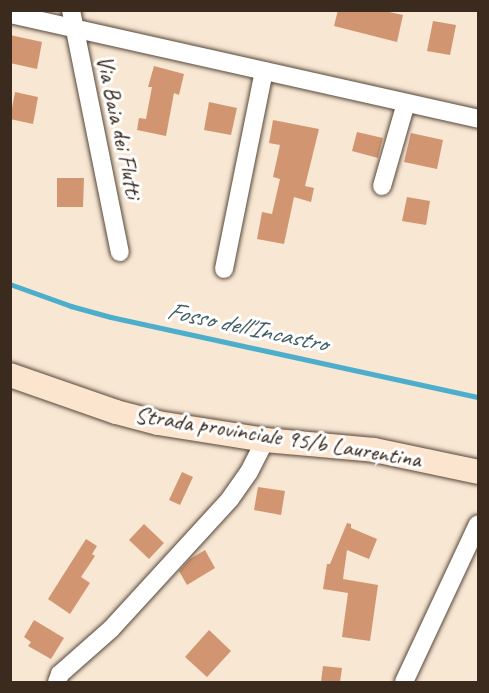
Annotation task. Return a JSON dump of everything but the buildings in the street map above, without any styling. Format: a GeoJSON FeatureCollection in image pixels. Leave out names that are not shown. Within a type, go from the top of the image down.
{"type":"FeatureCollection","features":[{"type":"Feature","properties":{"kind":"main road","name":"Strada provinciale 95/b Laurentina"},"geometry":{"type":"LineString","coordinates":[[10,375],[134,417],[265,440],[374,450],[478,472]]}},
{"type":"Feature","properties":{"kind":"street","name":"Via Baia dei Flutti"},"geometry":{"type":"LineString","coordinates":[[70,10],[120,252]]}},
{"type":"Feature","properties":{"kind":"street"},"geometry":{"type":"LineString","coordinates":[[10,14],[478,119]]}},
{"type":"Feature","properties":{"kind":"street"},"geometry":{"type":"LineString","coordinates":[[224,268],[264,71]]}},
{"type":"Feature","properties":{"kind":"street"},"geometry":{"type":"LineString","coordinates":[[382,186],[406,103]]}},
{"type":"Feature","properties":{"kind":"street"},"geometry":{"type":"LineString","coordinates":[[57,682],[60,674],[111,629],[230,499],[249,472],[265,440]]}},
{"type":"Feature","properties":{"kind":"street"},"geometry":{"type":"LineString","coordinates":[[404,682],[478,524]]}},
{"type":"Feature","properties":{"kind":"waterway","name":"Fosso dell'Incastro"},"geometry":{"type":"LineString","coordinates":[[10,284],[71,306],[111,317],[478,397]]}}]}
